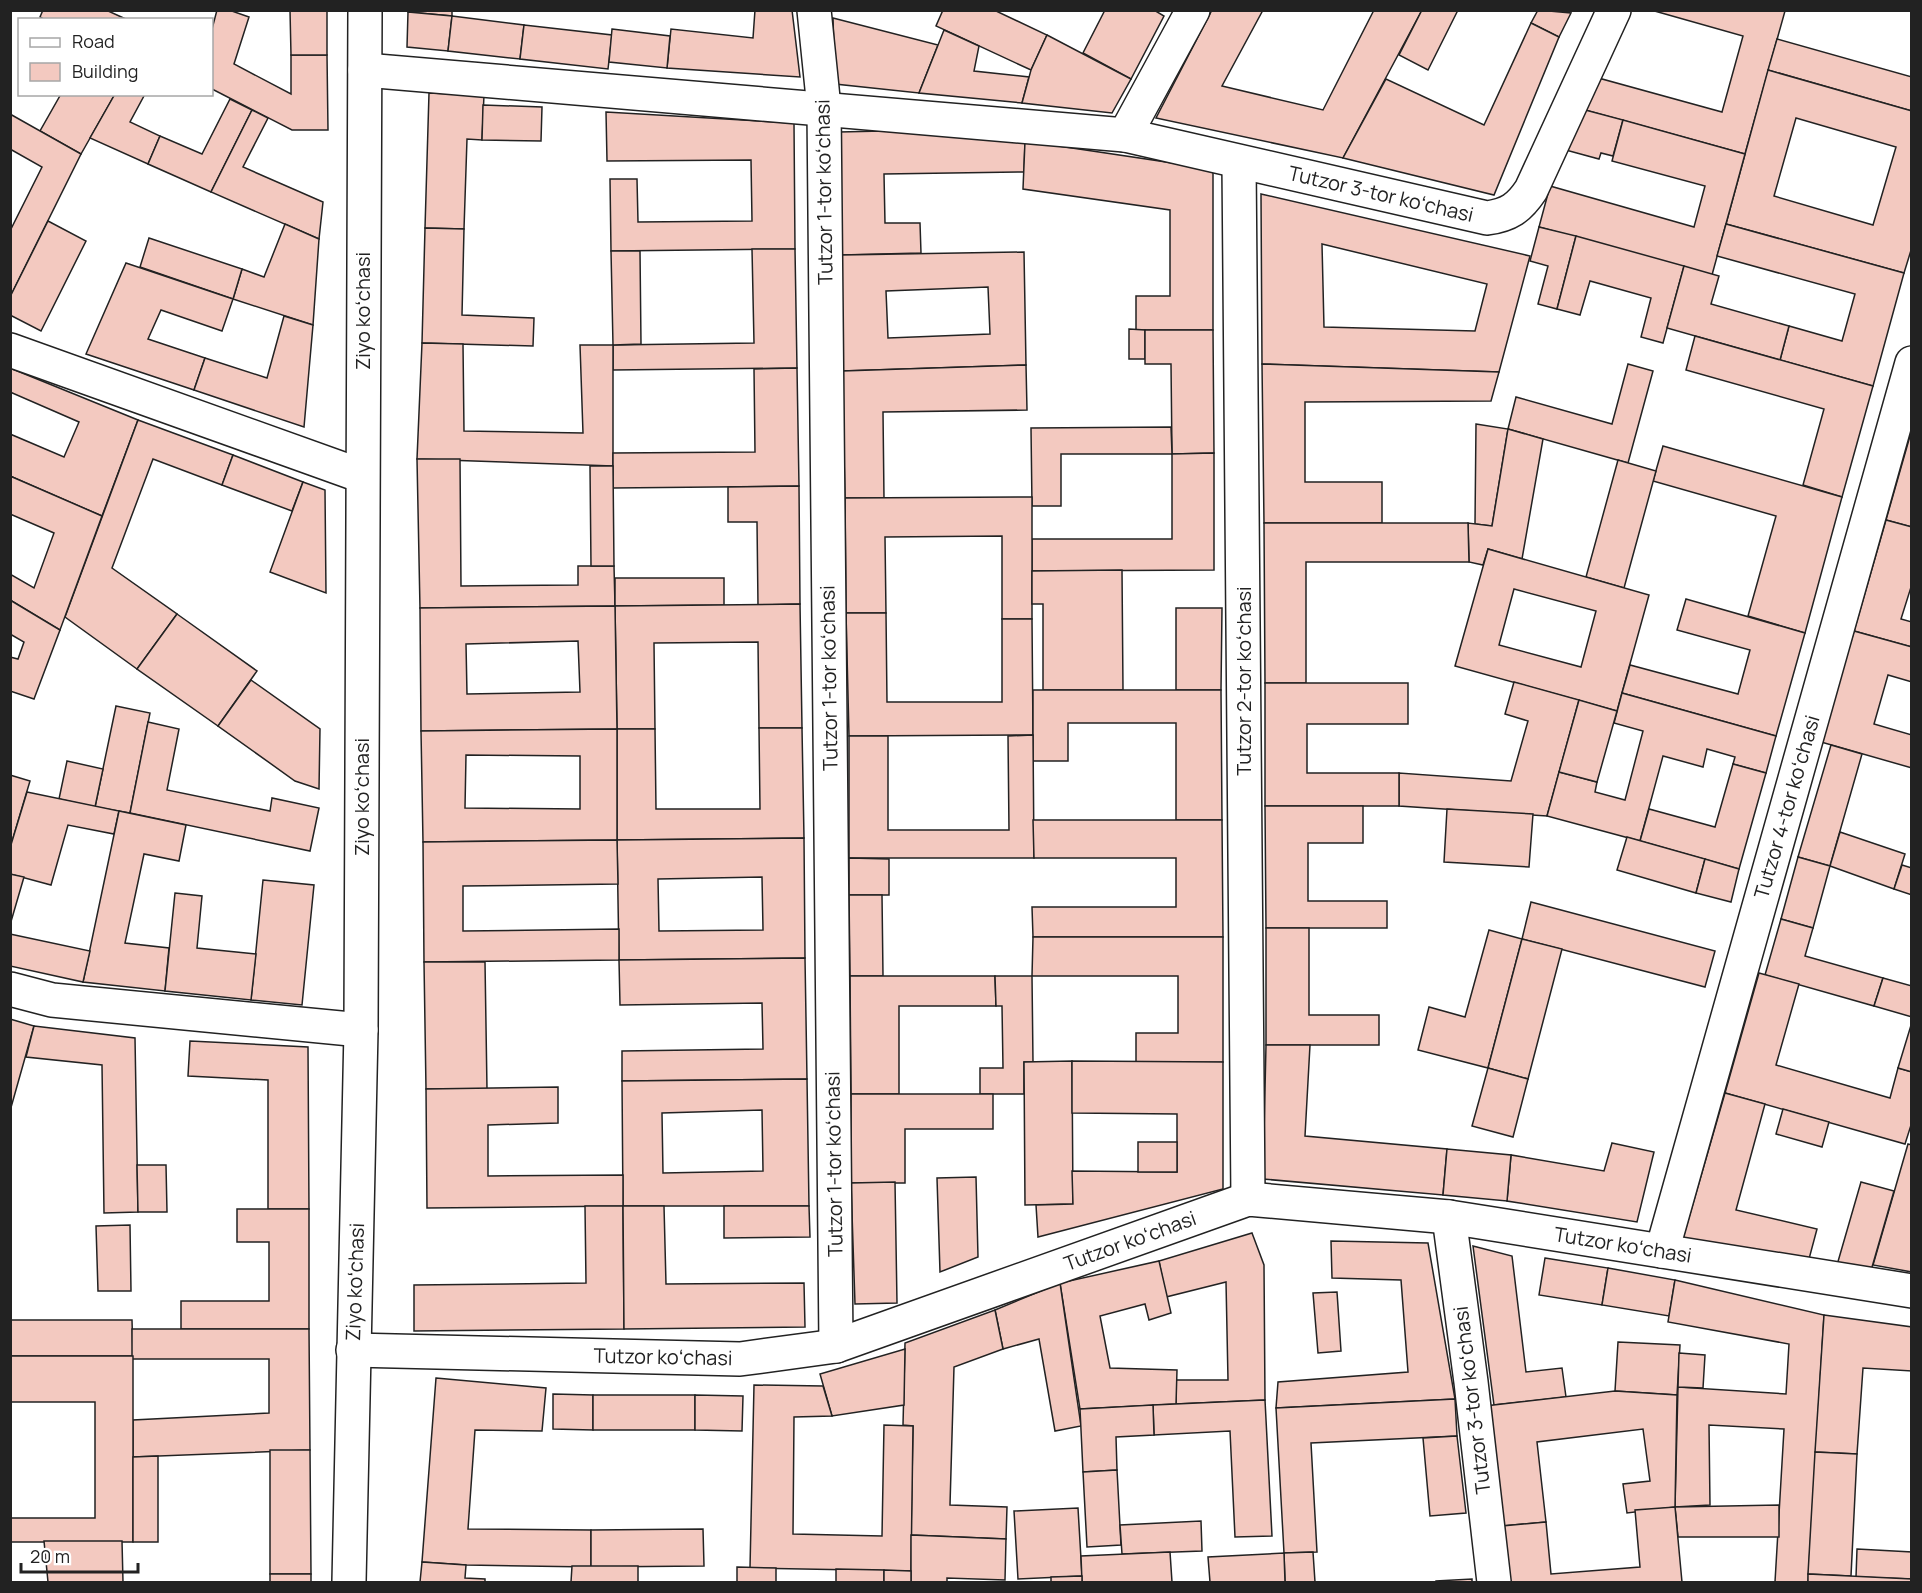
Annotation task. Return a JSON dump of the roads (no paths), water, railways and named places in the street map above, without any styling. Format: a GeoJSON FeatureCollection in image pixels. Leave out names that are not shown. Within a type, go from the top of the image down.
{"type":"FeatureCollection","features":[{"type":"Feature","properties":{"kind":"street","name":"Ziyo koʻchasi"},"geometry":{"type":"LineString","coordinates":[[349,1582],[362,1030],[365,10]]}},
{"type":"Feature","properties":{"kind":"street","name":"Tutzor 1-tor koʻchasi"},"geometry":{"type":"LineString","coordinates":[[814,10],[824,108],[836,1346]]}},
{"type":"Feature","properties":{"kind":"street"},"geometry":{"type":"LineString","coordinates":[[1125,135],[1193,10]]}},
{"type":"Feature","properties":{"kind":"street","name":"Tutzor 3-tor koʻchasi"},"geometry":{"type":"LineString","coordinates":[[365,70],[1125,135],[1487,218],[1503,216],[1515,210],[1532,190],[1614,10]]}},
{"type":"Feature","properties":{"kind":"street","name":"Tutzor 2-tor koʻchasi"},"geometry":{"type":"LineString","coordinates":[[1239,162],[1248,1199]]}},
{"type":"Feature","properties":{"kind":"street"},"geometry":{"type":"LineString","coordinates":[[10,350],[362,476]]}},
{"type":"Feature","properties":{"kind":"street","name":"Tutzor 4-tor koʻchasi"},"geometry":{"type":"LineString","coordinates":[[1662,1251],[1911,363]]}},
{"type":"Feature","properties":{"kind":"street"},"geometry":{"type":"LineString","coordinates":[[10,989],[52,1000],[362,1030]]}},
{"type":"Feature","properties":{"kind":"street","name":"Tutzor koʻchasi"},"geometry":{"type":"LineString","coordinates":[[353,1350],[740,1359],[836,1346],[1248,1199],[1449,1217],[1911,1291]]}},
{"type":"Feature","properties":{"kind":"street","name":"Tutzor 3-tor koʻchasi"},"geometry":{"type":"LineString","coordinates":[[1449,1217],[1494,1582]]}}]}
